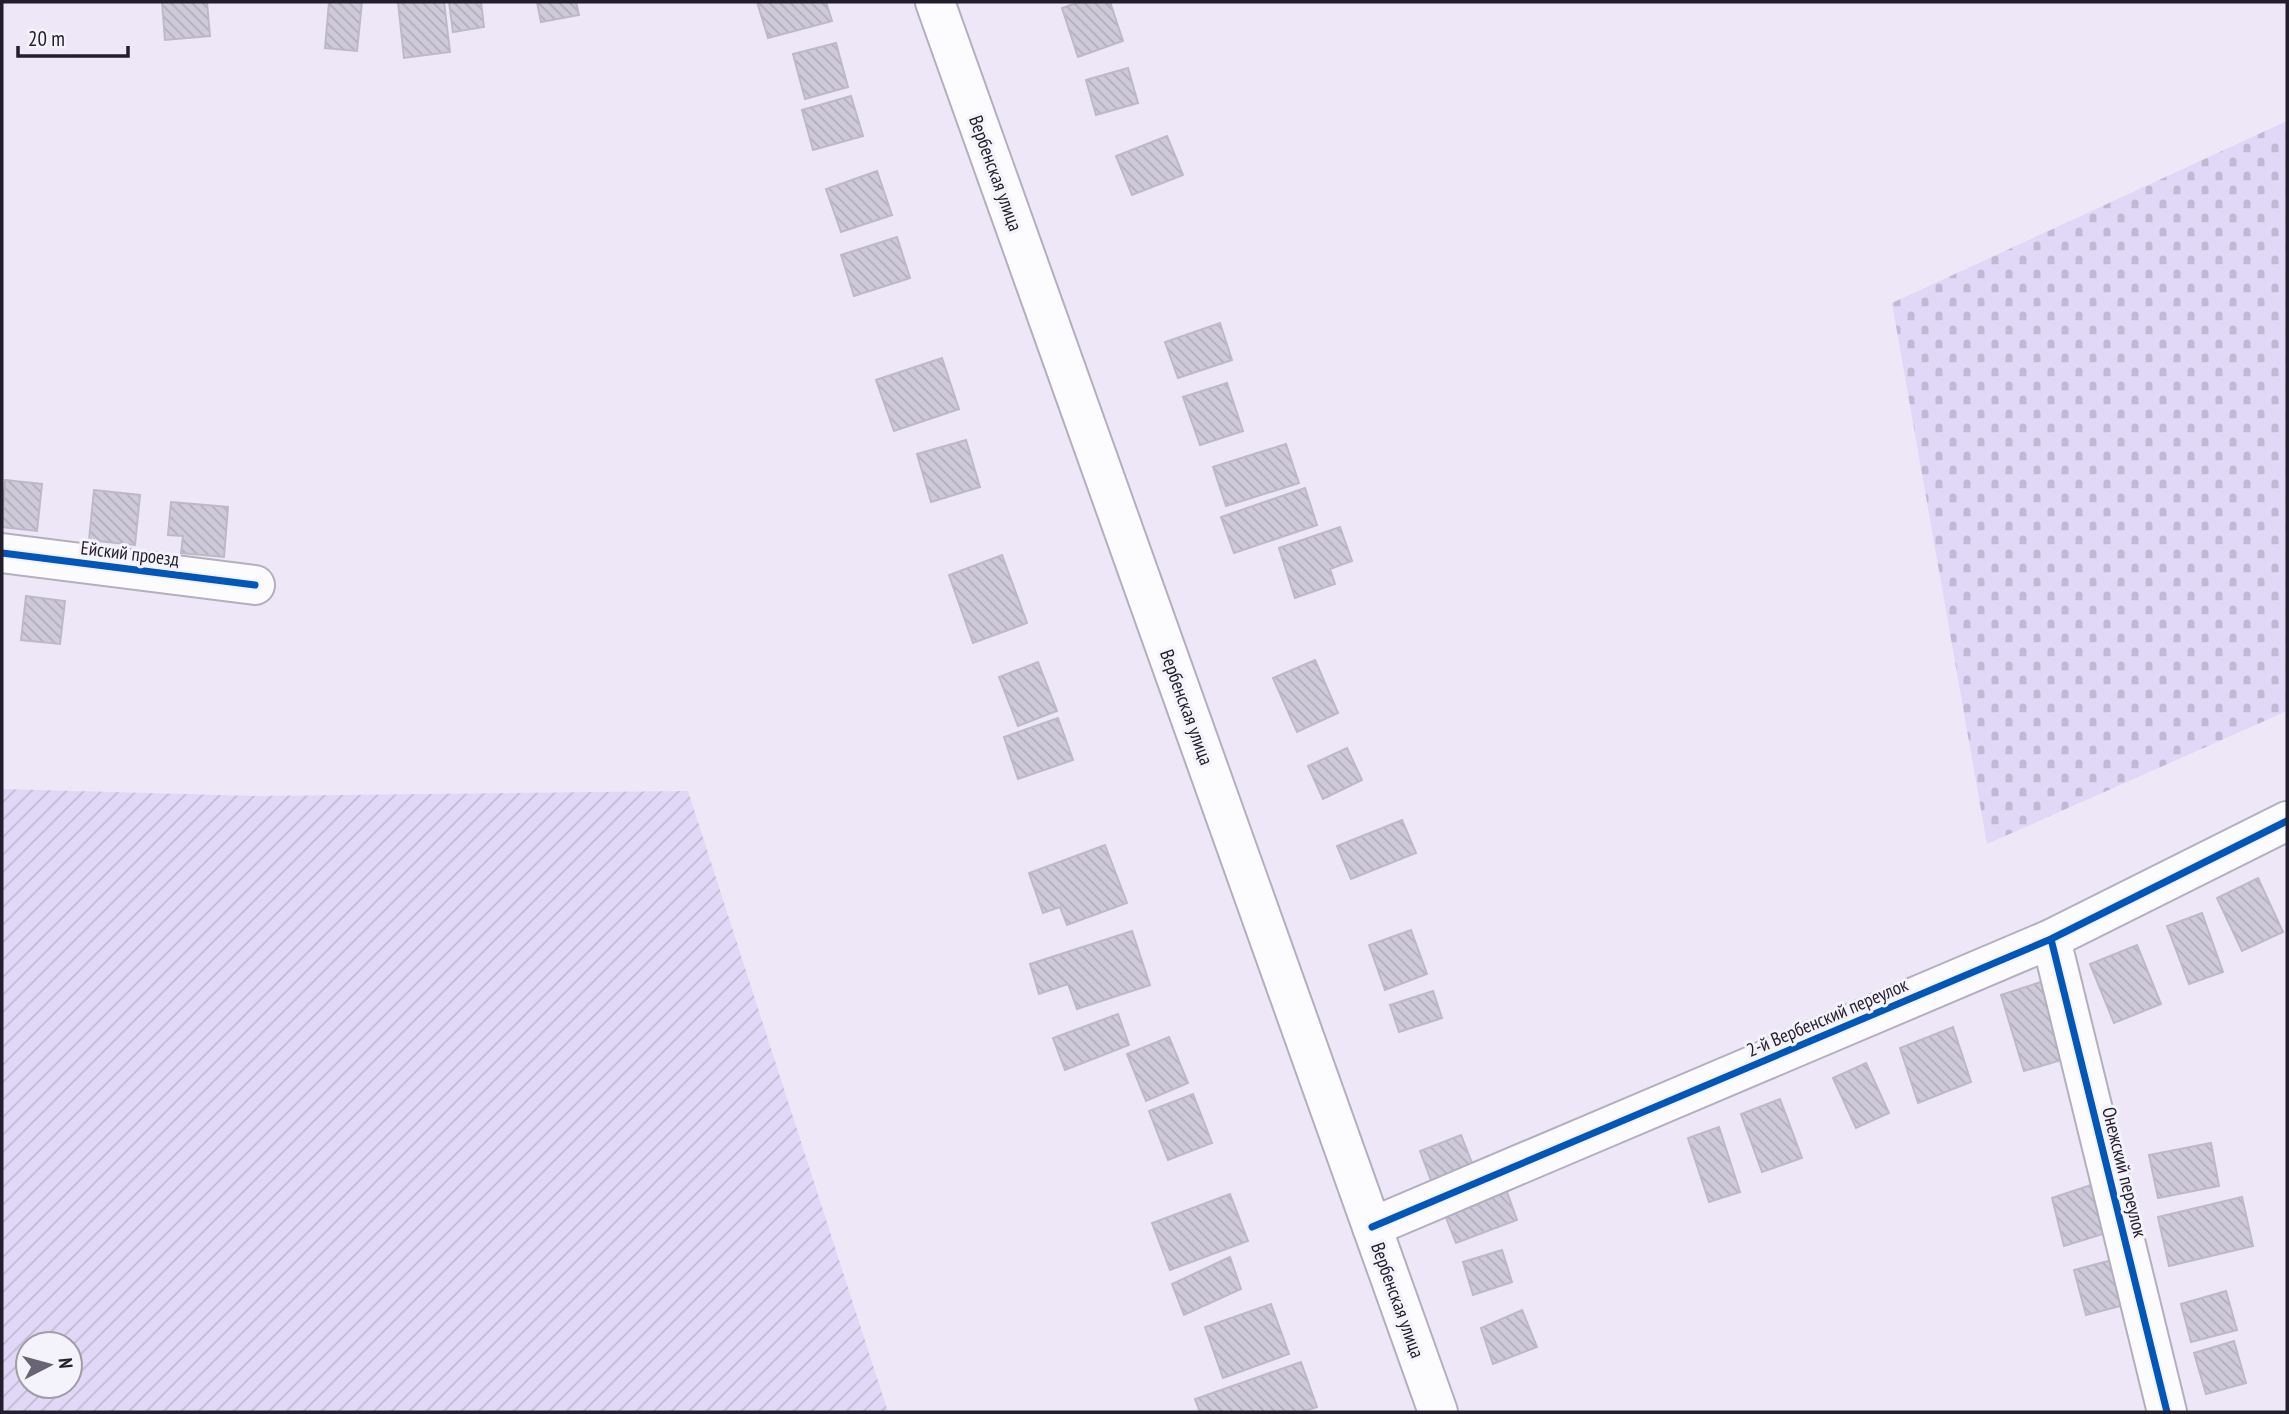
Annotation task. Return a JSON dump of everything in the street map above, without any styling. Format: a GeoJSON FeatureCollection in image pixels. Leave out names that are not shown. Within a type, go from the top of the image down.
{"type":"FeatureCollection","features":[{"type":"Feature","properties":{"kind":"street","name":"Вербенская улица"},"geometry":{"type":"LineString","coordinates":[[935,2],[1438,1412]]}},
{"type":"Feature","properties":{"kind":"street","name":"Ейский проезд"},"geometry":{"type":"LineString","coordinates":[[2,553],[255,585]]}},
{"type":"Feature","properties":{"kind":"street","name":"2-й Вербенский переулок"},"geometry":{"type":"LineString","coordinates":[[1372,1227],[2051,939],[2287,821]]}},
{"type":"Feature","properties":{"kind":"street","name":"Онежский переулок"},"geometry":{"type":"LineString","coordinates":[[2051,939],[2167,1412]]}},
{"type":"Feature","properties":{"kind":"green space"},"geometry":{"type":"Polygon","coordinates":[[[2287,121],[2287,711],[1987,844],[1892,303],[2287,121]]]}},
{"type":"Feature","properties":{"kind":"green space"},"geometry":{"type":"Polygon","coordinates":[[[2,789],[259,796],[688,791],[888,1412],[2,1412],[2,789]]]}},
{"type":"Feature","properties":{"kind":"building"},"geometry":{"type":"Polygon","coordinates":[[[162,2],[207,2],[210,36],[165,40],[162,2]]]}},
{"type":"Feature","properties":{"kind":"building"},"geometry":{"type":"Polygon","coordinates":[[[329,2],[362,2],[357,51],[325,48],[329,2]]]}},
{"type":"Feature","properties":{"kind":"building"},"geometry":{"type":"Polygon","coordinates":[[[398,2],[444,2],[450,52],[404,58],[398,2]]]}},
{"type":"Feature","properties":{"kind":"building"},"geometry":{"type":"Polygon","coordinates":[[[449,2],[481,2],[484,27],[453,32],[449,2]]]}},
{"type":"Feature","properties":{"kind":"building"},"geometry":{"type":"Polygon","coordinates":[[[537,2],[576,2],[579,15],[541,22],[537,2]]]}},
{"type":"Feature","properties":{"kind":"building"},"geometry":{"type":"Polygon","coordinates":[[[757,2],[826,2],[832,21],[768,38],[757,2]]]}},
{"type":"Feature","properties":{"kind":"building"},"geometry":{"type":"Polygon","coordinates":[[[1079,2],[1110,2],[1123,41],[1078,57],[1062,8],[1079,2]]]}},
{"type":"Feature","properties":{"kind":"building"},"geometry":{"type":"Polygon","coordinates":[[[836,43],[848,87],[805,99],[793,54],[836,43]]]}},
{"type":"Feature","properties":{"kind":"building"},"geometry":{"type":"Polygon","coordinates":[[[1128,68],[1138,103],[1096,115],[1086,80],[1128,68]]]}},
{"type":"Feature","properties":{"kind":"building"},"geometry":{"type":"Polygon","coordinates":[[[851,96],[863,136],[813,150],[802,110],[851,96]]]}},
{"type":"Feature","properties":{"kind":"building"},"geometry":{"type":"Polygon","coordinates":[[[1167,136],[1183,175],[1132,195],[1116,156],[1167,136]]]}},
{"type":"Feature","properties":{"kind":"building"},"geometry":{"type":"Polygon","coordinates":[[[877,171],[892,215],[841,232],[826,189],[877,171]]]}},
{"type":"Feature","properties":{"kind":"building"},"geometry":{"type":"Polygon","coordinates":[[[897,237],[910,278],[854,296],[841,255],[897,237]]]}},
{"type":"Feature","properties":{"kind":"building"},"geometry":{"type":"Polygon","coordinates":[[[1220,323],[1232,360],[1178,378],[1165,342],[1220,323]]]}},
{"type":"Feature","properties":{"kind":"building"},"geometry":{"type":"Polygon","coordinates":[[[942,358],[959,409],[894,431],[876,380],[942,358]]]}},
{"type":"Feature","properties":{"kind":"building"},"geometry":{"type":"Polygon","coordinates":[[[1227,383],[1243,431],[1200,445],[1183,397],[1227,383]]]}},
{"type":"Feature","properties":{"kind":"building"},"geometry":{"type":"Polygon","coordinates":[[[966,440],[980,487],[931,502],[917,454],[966,440]]]}},
{"type":"Feature","properties":{"kind":"building"},"geometry":{"type":"Polygon","coordinates":[[[1286,444],[1299,483],[1226,506],[1213,467],[1286,444]]]}},
{"type":"Feature","properties":{"kind":"building"},"geometry":{"type":"Polygon","coordinates":[[[5,480],[42,484],[37,531],[2,527],[5,480]]]}},
{"type":"Feature","properties":{"kind":"building"},"geometry":{"type":"Polygon","coordinates":[[[1305,488],[1317,525],[1234,553],[1221,517],[1305,488]]]}},
{"type":"Feature","properties":{"kind":"building"},"geometry":{"type":"Polygon","coordinates":[[[94,490],[140,495],[135,545],[89,540],[94,490]]]}},
{"type":"Feature","properties":{"kind":"building"},"geometry":{"type":"Polygon","coordinates":[[[171,502],[228,507],[224,557],[181,553],[183,536],[168,535],[171,502]]]}},
{"type":"Feature","properties":{"kind":"building"},"geometry":{"type":"Polygon","coordinates":[[[1340,527],[1352,561],[1330,569],[1335,584],[1295,598],[1279,548],[1340,527]]]}},
{"type":"Feature","properties":{"kind":"building"},"geometry":{"type":"Polygon","coordinates":[[[1002,555],[1027,623],[973,643],[949,575],[1002,555]]]}},
{"type":"Feature","properties":{"kind":"building"},"geometry":{"type":"Polygon","coordinates":[[[26,596],[65,601],[60,644],[21,640],[26,596]]]}},
{"type":"Feature","properties":{"kind":"building"},"geometry":{"type":"Polygon","coordinates":[[[1315,660],[1338,713],[1297,732],[1273,678],[1315,660]]]}},
{"type":"Feature","properties":{"kind":"building"},"geometry":{"type":"Polygon","coordinates":[[[1038,662],[1057,711],[1018,726],[999,677],[1038,662]]]}},
{"type":"Feature","properties":{"kind":"building"},"geometry":{"type":"Polygon","coordinates":[[[1058,718],[1073,760],[1018,779],[1004,737],[1058,718]]]}},
{"type":"Feature","properties":{"kind":"building"},"geometry":{"type":"Polygon","coordinates":[[[1347,748],[1362,780],[1323,799],[1308,766],[1347,748]]]}},
{"type":"Feature","properties":{"kind":"building"},"geometry":{"type":"Polygon","coordinates":[[[1402,820],[1416,853],[1351,879],[1337,846],[1402,820]]]}},
{"type":"Feature","properties":{"kind":"building"},"geometry":{"type":"Polygon","coordinates":[[[1105,845],[1127,903],[1067,925],[1060,907],[1043,913],[1029,873],[1105,845]]]}},
{"type":"Feature","properties":{"kind":"building"},"geometry":{"type":"Polygon","coordinates":[[[2258,878],[2283,932],[2242,951],[2217,898],[2258,878]]]}},
{"type":"Feature","properties":{"kind":"building"},"geometry":{"type":"Polygon","coordinates":[[[2202,913],[2223,972],[2189,984],[2167,926],[2202,913]]]}},
{"type":"Feature","properties":{"kind":"building"},"geometry":{"type":"Polygon","coordinates":[[[1411,930],[1427,974],[1385,990],[1369,945],[1411,930]]]}},
{"type":"Feature","properties":{"kind":"building"},"geometry":{"type":"Polygon","coordinates":[[[1132,931],[1150,985],[1077,1009],[1068,984],[1039,994],[1030,964],[1132,931]]]}},
{"type":"Feature","properties":{"kind":"building"},"geometry":{"type":"Polygon","coordinates":[[[2137,945],[2161,1004],[2114,1023],[2090,964],[2137,945]]]}},
{"type":"Feature","properties":{"kind":"building"},"geometry":{"type":"Polygon","coordinates":[[[2044,981],[2068,1058],[2024,1071],[2001,995],[2044,981]]]}},
{"type":"Feature","properties":{"kind":"building"},"geometry":{"type":"Polygon","coordinates":[[[1433,991],[1442,1018],[1399,1032],[1390,1005],[1433,991]]]}},
{"type":"Feature","properties":{"kind":"building"},"geometry":{"type":"Polygon","coordinates":[[[1118,1014],[1129,1045],[1065,1070],[1053,1038],[1118,1014]]]}},
{"type":"Feature","properties":{"kind":"building"},"geometry":{"type":"Polygon","coordinates":[[[1953,1027],[1971,1082],[1918,1103],[1900,1048],[1953,1027]]]}},
{"type":"Feature","properties":{"kind":"building"},"geometry":{"type":"Polygon","coordinates":[[[1169,1037],[1188,1083],[1146,1101],[1127,1054],[1169,1037]]]}},
{"type":"Feature","properties":{"kind":"building"},"geometry":{"type":"Polygon","coordinates":[[[1866,1063],[1889,1113],[1856,1128],[1833,1078],[1866,1063]]]}},
{"type":"Feature","properties":{"kind":"building"},"geometry":{"type":"Polygon","coordinates":[[[1193,1094],[1212,1143],[1168,1160],[1149,1111],[1193,1094]]]}},
{"type":"Feature","properties":{"kind":"building"},"geometry":{"type":"Polygon","coordinates":[[[1780,1099],[1802,1158],[1762,1172],[1741,1114],[1780,1099]]]}},
{"type":"Feature","properties":{"kind":"building"},"geometry":{"type":"Polygon","coordinates":[[[1719,1127],[1740,1192],[1709,1202],[1688,1138],[1719,1127]]]}},
{"type":"Feature","properties":{"kind":"building"},"geometry":{"type":"Polygon","coordinates":[[[1461,1135],[1474,1168],[1432,1183],[1420,1151],[1461,1135]]]}},
{"type":"Feature","properties":{"kind":"building"},"geometry":{"type":"Polygon","coordinates":[[[2211,1143],[2219,1186],[2158,1198],[2149,1155],[2211,1143]]]}},
{"type":"Feature","properties":{"kind":"building"},"geometry":{"type":"Polygon","coordinates":[[[2094,1184],[2109,1232],[2064,1246],[2052,1198],[2094,1184]]]}},
{"type":"Feature","properties":{"kind":"building"},"geometry":{"type":"Polygon","coordinates":[[[1507,1192],[1517,1220],[1456,1243],[1445,1215],[1507,1192]]]}},
{"type":"Feature","properties":{"kind":"building"},"geometry":{"type":"Polygon","coordinates":[[[1230,1194],[1248,1241],[1170,1270],[1152,1223],[1230,1194]]]}},
{"type":"Feature","properties":{"kind":"building"},"geometry":{"type":"Polygon","coordinates":[[[2242,1197],[2253,1246],[2169,1266],[2158,1217],[2242,1197]]]}},
{"type":"Feature","properties":{"kind":"building"},"geometry":{"type":"Polygon","coordinates":[[[1502,1250],[1512,1282],[1473,1295],[1463,1262],[1502,1250]]]}},
{"type":"Feature","properties":{"kind":"building"},"geometry":{"type":"Polygon","coordinates":[[[1230,1257],[1241,1289],[1184,1315],[1172,1284],[1230,1257]]]}},
{"type":"Feature","properties":{"kind":"building"},"geometry":{"type":"Polygon","coordinates":[[[2112,1260],[2124,1305],[2086,1315],[2074,1270],[2112,1260]]]}},
{"type":"Feature","properties":{"kind":"building"},"geometry":{"type":"Polygon","coordinates":[[[2226,1291],[2237,1330],[2191,1342],[2181,1304],[2226,1291]]]}},
{"type":"Feature","properties":{"kind":"building"},"geometry":{"type":"Polygon","coordinates":[[[1271,1304],[1289,1354],[1223,1378],[1205,1327],[1271,1304]]]}},
{"type":"Feature","properties":{"kind":"building"},"geometry":{"type":"Polygon","coordinates":[[[1522,1310],[1537,1347],[1493,1364],[1481,1328],[1522,1310]]]}},
{"type":"Feature","properties":{"kind":"building"},"geometry":{"type":"Polygon","coordinates":[[[2234,1341],[2246,1383],[2206,1394],[2194,1353],[2234,1341]]]}},
{"type":"Feature","properties":{"kind":"building"},"geometry":{"type":"Polygon","coordinates":[[[1301,1362],[1317,1407],[1301,1412],[1200,1412],[1195,1399],[1301,1362]]]}},
{"type":"Feature","properties":{"kind":"cycle path"},"geometry":{"type":"LineString","coordinates":[[2,553],[255,585]]}},
{"type":"Feature","properties":{"kind":"cycle path"},"geometry":{"type":"LineString","coordinates":[[1372,1227],[2051,939],[2287,821]]}},
{"type":"Feature","properties":{"kind":"cycle path"},"geometry":{"type":"LineString","coordinates":[[2051,939],[2167,1412]]}}]}
